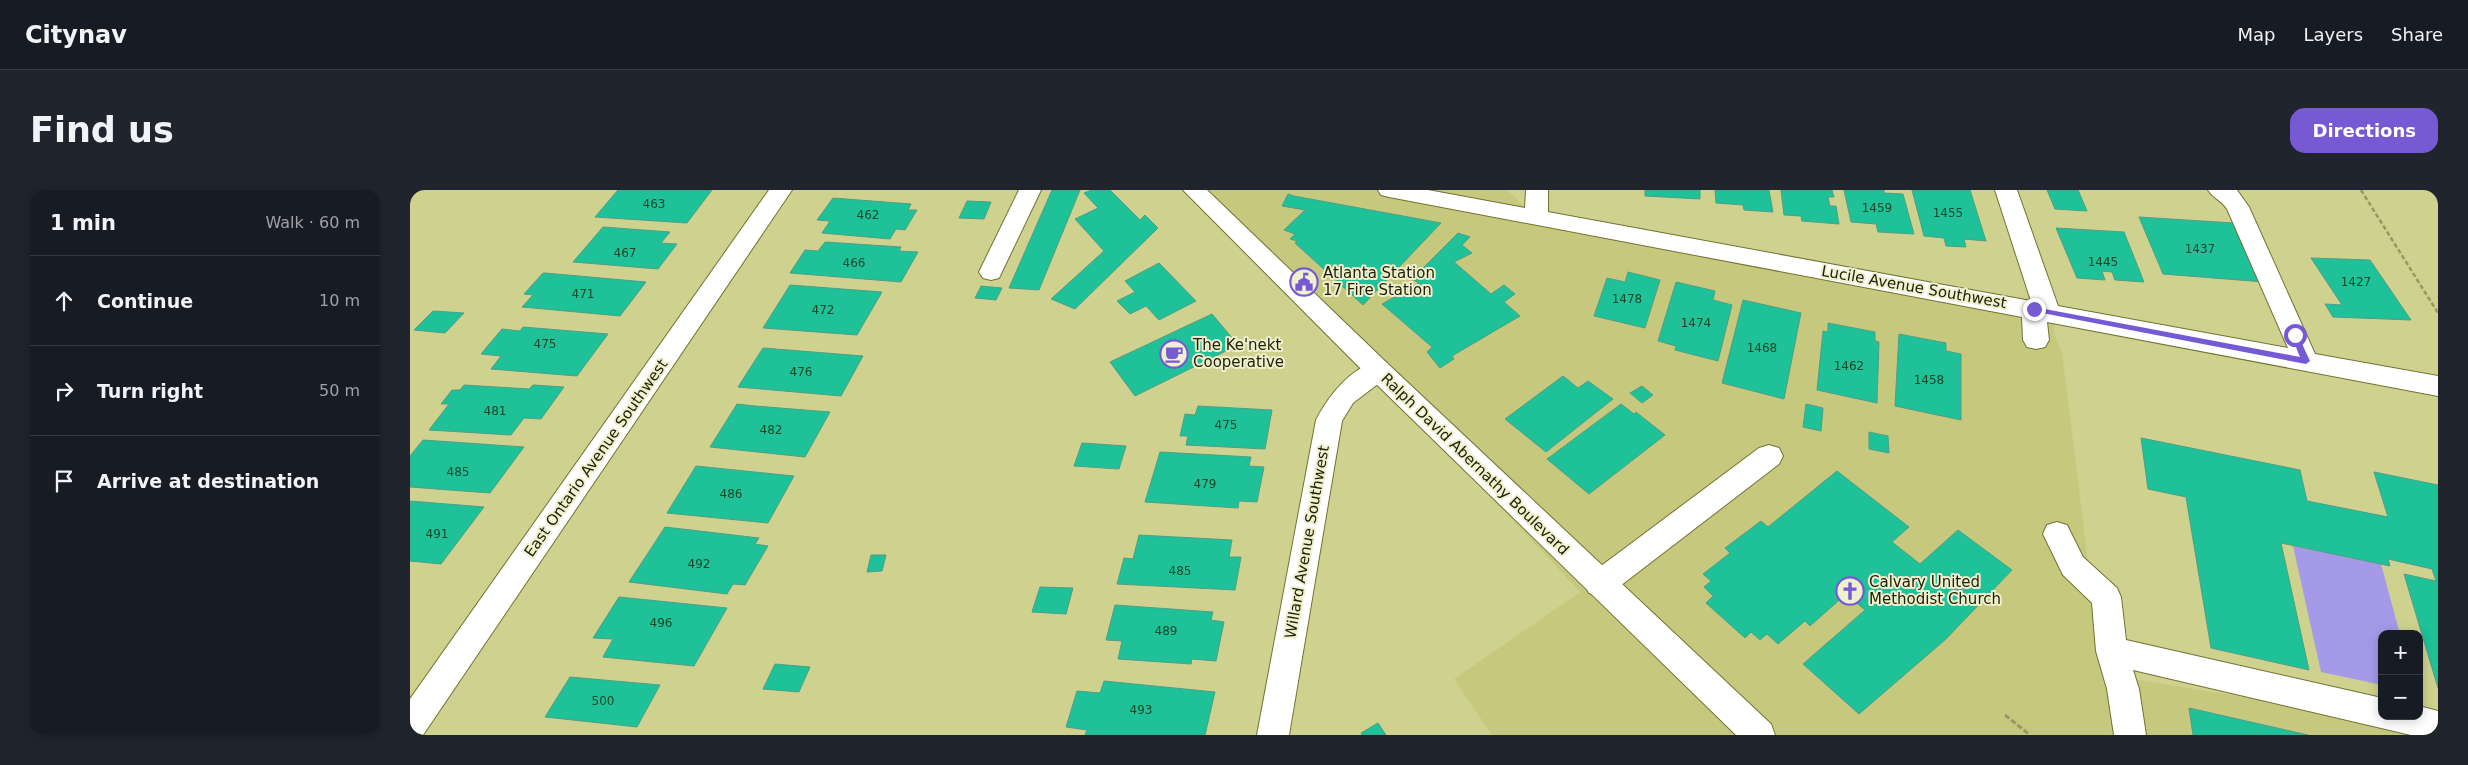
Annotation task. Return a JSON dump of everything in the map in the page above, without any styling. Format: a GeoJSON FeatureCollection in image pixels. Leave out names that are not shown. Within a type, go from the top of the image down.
{"type":"FeatureCollection","features":[{"type":"Feature","properties":{"kind":"street","name":"East Ontario Avenue Southwest"},"geometry":{"type":"LineString","coordinates":[[410,726],[781,190]]}},
{"type":"Feature","properties":{"kind":"street"},"geometry":{"type":"LineString","coordinates":[[991,272],[1030,190]]}},
{"type":"Feature","properties":{"kind":"street","name":"Ralph David Abernathy Boulevard"},"geometry":{"type":"LineString","coordinates":[[1194,190],[1756,734]]}},
{"type":"Feature","properties":{"kind":"street","name":"Lucile Avenue Southwest"},"geometry":{"type":"LineString","coordinates":[[1389,190],[2438,386]]}},
{"type":"Feature","properties":{"kind":"street"},"geometry":{"type":"LineString","coordinates":[[1536,217],[1537,190]]}},
{"type":"Feature","properties":{"kind":"street"},"geometry":{"type":"LineString","coordinates":[[2006,190],[2041,311],[2036,340]]}},
{"type":"Feature","properties":{"kind":"street"},"geometry":{"type":"LineString","coordinates":[[2219,190],[2229,195],[2238,207],[2306,361]]}},
{"type":"Feature","properties":{"kind":"street","name":"Willard Avenue Southwest"},"geometry":{"type":"LineString","coordinates":[[1273,735],[1329,420],[1344,396],[1378,370]]}},
{"type":"Feature","properties":{"kind":"street"},"geometry":{"type":"LineString","coordinates":[[1600,584],[1769,456]]}},
{"type":"Feature","properties":{"kind":"street"},"geometry":{"type":"LineString","coordinates":[[2057,534],[2074,566],[2106,597],[2112,651],[2123,689],[2130,735]]}},
{"type":"Feature","properties":{"kind":"street"},"geometry":{"type":"LineString","coordinates":[[2112,651],[2378,712]]}},
{"type":"Feature","properties":{"kind":"street"},"geometry":{"type":"LineString","coordinates":[[2412,720],[2438,726]]}},
{"type":"Feature","properties":{"kind":"path"},"geometry":{"type":"LineString","coordinates":[[2361,190],[2438,313]]}},
{"type":"Feature","properties":{"kind":"path"},"geometry":{"type":"LineString","coordinates":[[2005,715],[2030,735]]}},
{"type":"Feature","properties":{"kind":"shaded area"},"geometry":{"type":"Polygon","coordinates":[[[1202,190],[1507,190],[1534,216],[2056,308],[2054,333],[2062,353],[2102,674],[2378,718],[2378,720],[2438,728],[2438,735],[1492,735],[1454,679],[1580,592],[1202,190]]]}},
{"type":"Feature","properties":{"kind":"shaded area"},"geometry":{"type":"Polygon","coordinates":[[[2293,546],[2381,564],[2399,630],[2378,630],[2378,684],[2321,672],[2293,546]]]}},
{"type":"Feature","properties":{"kind":"building"},"geometry":{"type":"Polygon","coordinates":[[[618,190],[712,190],[687,223],[595,217],[618,190]]]}},
{"type":"Feature","properties":{"kind":"building"},"geometry":{"type":"Polygon","coordinates":[[[1052,190],[1080,190],[1039,290],[1009,288],[1052,190]]]}},
{"type":"Feature","properties":{"kind":"building"},"geometry":{"type":"Polygon","coordinates":[[[1092,190],[1110,190],[1140,220],[1145,215],[1158,228],[1075,309],[1051,299],[1104,251],[1075,219],[1098,208],[1084,193],[1092,190]]]}},
{"type":"Feature","properties":{"kind":"building"},"geometry":{"type":"Polygon","coordinates":[[[1645,190],[1700,190],[1700,199],[1645,196],[1645,190]]]}},
{"type":"Feature","properties":{"kind":"building"},"geometry":{"type":"Polygon","coordinates":[[[1715,190],[1769,190],[1773,212],[1744,210],[1743,205],[1716,203],[1715,190]]]}},
{"type":"Feature","properties":{"kind":"building"},"geometry":{"type":"Polygon","coordinates":[[[1781,190],[1832,190],[1834,197],[1828,197],[1830,206],[1836,206],[1839,224],[1802,221],[1801,216],[1784,215],[1781,190]]]}},
{"type":"Feature","properties":{"kind":"building"},"geometry":{"type":"Polygon","coordinates":[[[1844,190],[1884,190],[1884,193],[1903,194],[1914,234],[1878,232],[1876,224],[1851,222],[1844,190]]]}},
{"type":"Feature","properties":{"kind":"building"},"geometry":{"type":"Polygon","coordinates":[[[1912,190],[1970,190],[1986,241],[1964,239],[1966,247],[1946,246],[1944,238],[1924,236],[1912,190]]]}},
{"type":"Feature","properties":{"kind":"building"},"geometry":{"type":"Polygon","coordinates":[[[2047,190],[2078,190],[2087,211],[2055,209],[2047,190]]]}},
{"type":"Feature","properties":{"kind":"building"},"geometry":{"type":"Polygon","coordinates":[[[1288,194],[1441,223],[1363,305],[1295,243],[1297,241],[1290,239],[1295,234],[1284,230],[1305,210],[1282,206],[1288,194]]]}},
{"type":"Feature","properties":{"kind":"building"},"geometry":{"type":"Polygon","coordinates":[[[833,198],[911,204],[908,210],[917,210],[905,230],[896,229],[890,239],[822,233],[830,221],[817,220],[833,198]]]}},
{"type":"Feature","properties":{"kind":"building"},"geometry":{"type":"Polygon","coordinates":[[[967,201],[991,202],[984,219],[959,218],[967,201]]]}},
{"type":"Feature","properties":{"kind":"building"},"geometry":{"type":"Polygon","coordinates":[[[2139,217],[2234,223],[2264,282],[2163,274],[2139,217]]]}},
{"type":"Feature","properties":{"kind":"building"},"geometry":{"type":"Polygon","coordinates":[[[603,227],[670,232],[661,243],[677,244],[658,269],[573,262],[603,227]]]}},
{"type":"Feature","properties":{"kind":"building"},"geometry":{"type":"Polygon","coordinates":[[[2056,228],[2124,232],[2144,282],[2115,280],[2112,272],[2102,271],[2105,280],[2077,278],[2056,228]]]}},
{"type":"Feature","properties":{"kind":"building"},"geometry":{"type":"Polygon","coordinates":[[[1458,233],[1470,237],[1462,245],[1472,253],[1454,262],[1491,294],[1504,285],[1515,294],[1504,302],[1520,316],[1452,356],[1454,359],[1440,368],[1427,352],[1432,347],[1382,304],[1419,283],[1412,279],[1458,233]]]}},
{"type":"Feature","properties":{"kind":"building"},"geometry":{"type":"Polygon","coordinates":[[[825,242],[901,247],[899,251],[918,252],[901,282],[790,273],[805,250],[818,251],[825,242]]]}},
{"type":"Feature","properties":{"kind":"building"},"geometry":{"type":"Polygon","coordinates":[[[2311,258],[2370,260],[2411,320],[2333,317],[2325,304],[2342,305],[2311,258]]]}},
{"type":"Feature","properties":{"kind":"building"},"geometry":{"type":"Polygon","coordinates":[[[1159,263],[1196,301],[1159,320],[1146,306],[1130,314],[1117,301],[1135,292],[1125,281],[1159,263]]]}},
{"type":"Feature","properties":{"kind":"building"},"geometry":{"type":"Polygon","coordinates":[[[1628,272],[1660,280],[1645,328],[1594,316],[1607,278],[1625,282],[1628,272]]]}},
{"type":"Feature","properties":{"kind":"building"},"geometry":{"type":"Polygon","coordinates":[[[543,273],[646,282],[620,316],[522,307],[533,295],[524,294],[543,273]]]}},
{"type":"Feature","properties":{"kind":"building"},"geometry":{"type":"Polygon","coordinates":[[[1676,282],[1715,291],[1713,300],[1732,305],[1718,361],[1675,350],[1676,346],[1658,341],[1676,282]]]}},
{"type":"Feature","properties":{"kind":"building"},"geometry":{"type":"Polygon","coordinates":[[[790,285],[882,292],[857,335],[763,328],[790,285]]]}},
{"type":"Feature","properties":{"kind":"building"},"geometry":{"type":"Polygon","coordinates":[[[981,286],[1002,288],[996,300],[975,298],[981,286]]]}},
{"type":"Feature","properties":{"kind":"building"},"geometry":{"type":"Polygon","coordinates":[[[1743,300],[1801,313],[1784,399],[1722,383],[1743,300]]]}},
{"type":"Feature","properties":{"kind":"building"},"geometry":{"type":"Polygon","coordinates":[[[433,311],[464,313],[445,333],[414,330],[433,311]]]}},
{"type":"Feature","properties":{"kind":"building","name":"The Ke'nekt Cooperative"},"geometry":{"type":"Polygon","coordinates":[[[1212,314],[1238,345],[1135,396],[1110,362],[1212,314]]]}},
{"type":"Feature","properties":{"kind":"building"},"geometry":{"type":"Polygon","coordinates":[[[1828,323],[1875,332],[1875,341],[1879,342],[1877,403],[1817,390],[1823,331],[1828,332],[1828,323]]]}},
{"type":"Feature","properties":{"kind":"building"},"geometry":{"type":"Polygon","coordinates":[[[523,327],[608,334],[577,376],[491,369],[501,356],[481,354],[502,329],[520,331],[523,327]]]}},
{"type":"Feature","properties":{"kind":"building"},"geometry":{"type":"Polygon","coordinates":[[[1899,334],[1946,343],[1946,351],[1961,354],[1961,420],[1895,406],[1899,334]]]}},
{"type":"Feature","properties":{"kind":"building"},"geometry":{"type":"Polygon","coordinates":[[[763,348],[863,356],[841,396],[738,387],[763,348]]]}},
{"type":"Feature","properties":{"kind":"building"},"geometry":{"type":"Polygon","coordinates":[[[1563,376],[1578,388],[1588,381],[1613,399],[1546,452],[1505,419],[1563,376]]]}},
{"type":"Feature","properties":{"kind":"building"},"geometry":{"type":"Polygon","coordinates":[[[464,385],[529,389],[533,385],[564,387],[541,419],[524,418],[511,435],[429,430],[449,404],[441,404],[452,390],[460,390],[464,385]]]}},
{"type":"Feature","properties":{"kind":"building"},"geometry":{"type":"Polygon","coordinates":[[[1642,386],[1653,395],[1642,403],[1630,393],[1642,386]]]}},
{"type":"Feature","properties":{"kind":"building"},"geometry":{"type":"Polygon","coordinates":[[[737,404],[830,412],[805,457],[710,447],[737,404]]]}},
{"type":"Feature","properties":{"kind":"building"},"geometry":{"type":"Polygon","coordinates":[[[1621,404],[1634,414],[1636,412],[1665,435],[1589,494],[1547,459],[1621,404]]]}},
{"type":"Feature","properties":{"kind":"building"},"geometry":{"type":"Polygon","coordinates":[[[1806,404],[1823,408],[1821,431],[1803,427],[1806,404]]]}},
{"type":"Feature","properties":{"kind":"building"},"geometry":{"type":"Polygon","coordinates":[[[1198,406],[1272,410],[1265,449],[1186,445],[1188,436],[1180,436],[1185,414],[1195,415],[1198,406]]]}},
{"type":"Feature","properties":{"kind":"building"},"geometry":{"type":"Polygon","coordinates":[[[1869,432],[1888,436],[1889,453],[1869,449],[1869,432]]]}},
{"type":"Feature","properties":{"kind":"building"},"geometry":{"type":"Polygon","coordinates":[[[2141,438],[2300,470],[2307,501],[2388,517],[2374,472],[2438,485],[2438,688],[2423,638],[2423,630],[2421,630],[2404,574],[2436,581],[2432,569],[2388,559],[2390,566],[2281,543],[2309,670],[2211,648],[2186,497],[2148,489],[2141,438]]]}},
{"type":"Feature","properties":{"kind":"building"},"geometry":{"type":"Polygon","coordinates":[[[423,440],[524,447],[490,493],[410,487],[410,456],[423,440]]]}},
{"type":"Feature","properties":{"kind":"building"},"geometry":{"type":"Polygon","coordinates":[[[1082,443],[1126,446],[1119,469],[1074,466],[1082,443]]]}},
{"type":"Feature","properties":{"kind":"building"},"geometry":{"type":"Polygon","coordinates":[[[1160,452],[1251,457],[1249,466],[1264,467],[1257,502],[1239,501],[1238,508],[1145,502],[1160,452]]]}},
{"type":"Feature","properties":{"kind":"building"},"geometry":{"type":"Polygon","coordinates":[[[696,466],[794,476],[768,523],[667,513],[696,466]]]}},
{"type":"Feature","properties":{"kind":"building","name":"Calvary United Methodist Church"},"geometry":{"type":"Polygon","coordinates":[[[1837,471],[1909,527],[1892,542],[1920,564],[1958,530],[2012,570],[1946,639],[1859,714],[1803,664],[1865,610],[1846,594],[1810,626],[1805,621],[1778,644],[1767,634],[1760,640],[1751,632],[1745,638],[1706,603],[1713,596],[1704,587],[1711,581],[1703,574],[1730,553],[1725,548],[1761,521],[1768,527],[1837,471]]]}},
{"type":"Feature","properties":{"kind":"building"},"geometry":{"type":"Polygon","coordinates":[[[410,501],[484,507],[441,564],[410,561],[410,501]]]}},
{"type":"Feature","properties":{"kind":"building"},"geometry":{"type":"Polygon","coordinates":[[[665,527],[759,538],[755,544],[768,546],[745,585],[733,584],[727,594],[629,582],[665,527]]]}},
{"type":"Feature","properties":{"kind":"building"},"geometry":{"type":"Polygon","coordinates":[[[1139,535],[1232,540],[1229,557],[1241,557],[1235,590],[1117,584],[1124,558],[1133,559],[1139,535]]]}},
{"type":"Feature","properties":{"kind":"building"},"geometry":{"type":"Polygon","coordinates":[[[871,555],[886,555],[882,571],[867,572],[871,555]]]}},
{"type":"Feature","properties":{"kind":"building"},"geometry":{"type":"Polygon","coordinates":[[[1040,587],[1073,588],[1066,614],[1032,612],[1040,587]]]}},
{"type":"Feature","properties":{"kind":"building"},"geometry":{"type":"Polygon","coordinates":[[[619,597],[727,608],[694,666],[603,657],[613,639],[593,638],[619,597]]]}},
{"type":"Feature","properties":{"kind":"building"},"geometry":{"type":"Polygon","coordinates":[[[1115,605],[1213,612],[1211,620],[1224,622],[1216,661],[1192,659],[1191,664],[1118,659],[1122,641],[1106,640],[1115,605]]]}},
{"type":"Feature","properties":{"kind":"building"},"geometry":{"type":"Polygon","coordinates":[[[775,664],[810,667],[799,692],[763,689],[775,664]]]}},
{"type":"Feature","properties":{"kind":"building"},"geometry":{"type":"Polygon","coordinates":[[[570,677],[660,685],[637,727],[545,717],[570,677]]]}},
{"type":"Feature","properties":{"kind":"building"},"geometry":{"type":"Polygon","coordinates":[[[1104,681],[1215,692],[1205,735],[1085,735],[1087,730],[1066,727],[1077,691],[1100,693],[1104,681]]]}},
{"type":"Feature","properties":{"kind":"building"},"geometry":{"type":"Polygon","coordinates":[[[2189,708],[2308,735],[2193,735],[2189,708]]]}},
{"type":"Feature","properties":{"kind":"building"},"geometry":{"type":"Polygon","coordinates":[[[1378,723],[1386,735],[1362,735],[1361,733],[1378,723]]]}},
{"type":"Feature","properties":{"kind":"place","name":"Atlanta Station 17 Fire Station"},"geometry":{"type":"Point","coordinates":[1304,282]}},
{"type":"Feature","properties":{"kind":"place","name":"The Ke'nekt Cooperative"},"geometry":{"type":"Point","coordinates":[1174,354]}},
{"type":"Feature","properties":{"kind":"place","name":"Calvary United Methodist Church"},"geometry":{"type":"Point","coordinates":[1850,591]}},
{"type":"Feature","properties":{"kind":"route"},"geometry":{"type":"LineString","coordinates":[[2034,309],[2306,361],[2295,335]]}}]}
